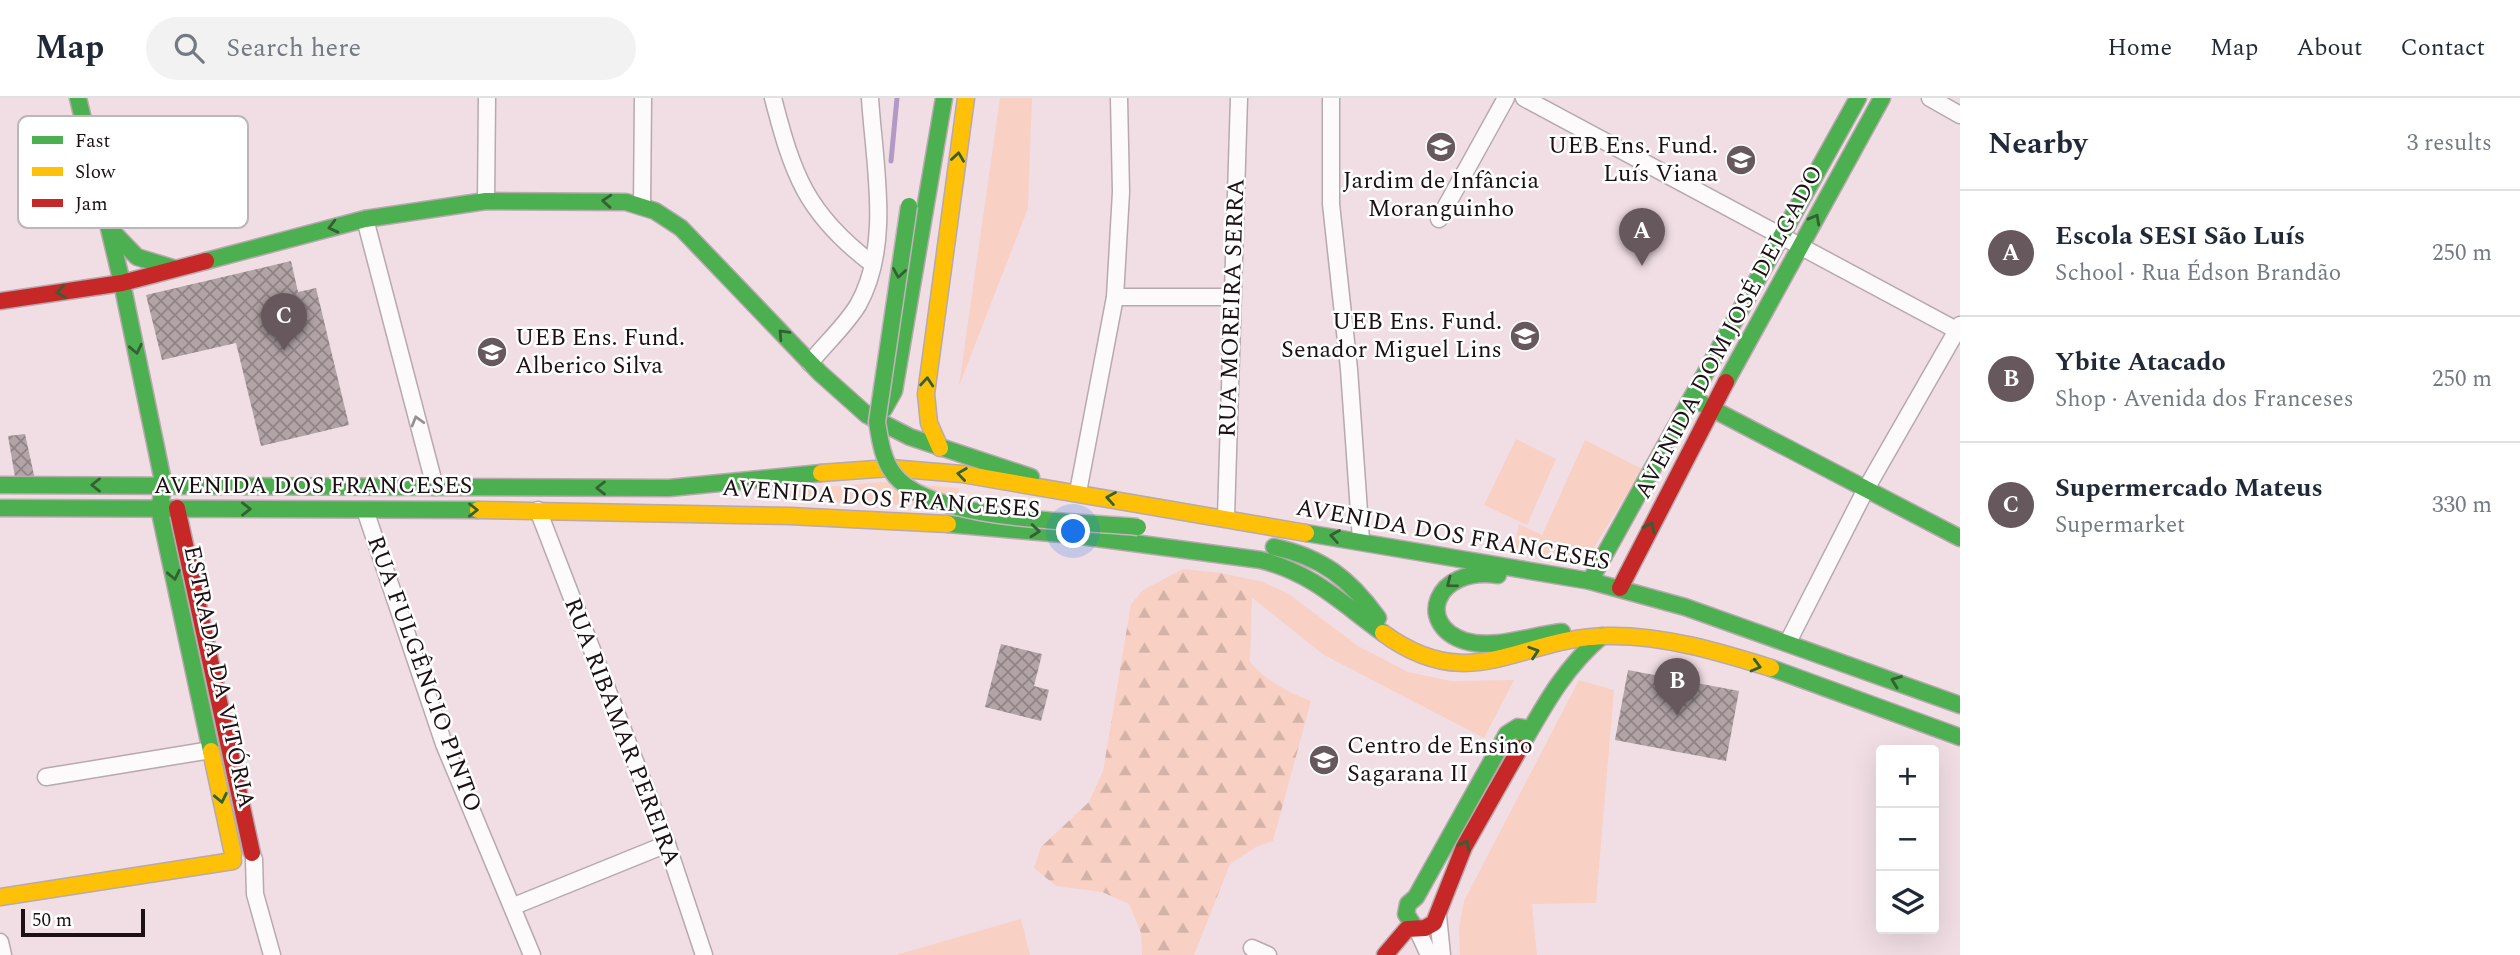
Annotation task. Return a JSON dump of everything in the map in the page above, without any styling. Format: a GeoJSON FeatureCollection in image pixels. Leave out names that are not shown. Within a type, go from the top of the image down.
{"type":"FeatureCollection","features":[{"type":"Feature","properties":{"kind":"main road"},"geometry":{"type":"LineString","coordinates":[[78,98],[82,116]]}},
{"type":"Feature","properties":{"kind":"main road"},"geometry":{"type":"LineString","coordinates":[[943,98],[909,206],[877,422],[881,451],[895,477],[926,500],[957,510],[1144,528]]}},
{"type":"Feature","properties":{"kind":"main road"},"geometry":{"type":"LineString","coordinates":[[867,415],[884,409],[894,391],[943,98]]}},
{"type":"Feature","properties":{"kind":"main road"},"geometry":{"type":"LineString","coordinates":[[940,448],[927,414],[926,394],[966,98]]}},
{"type":"Feature","properties":{"kind":"main road","name":"AVENIDA DOM JOSÉ DELGADO"},"geometry":{"type":"LineString","coordinates":[[1590,581],[1858,98]]}},
{"type":"Feature","properties":{"kind":"main road","name":"AVENIDA DOM JOSÉ DELGADO"},"geometry":{"type":"LineString","coordinates":[[1620,588],[1711,408],[1882,98]]}},
{"type":"Feature","properties":{"kind":"main road"},"geometry":{"type":"LineString","coordinates":[[0,300],[122,283],[365,219],[486,201],[598,200],[642,206],[668,218],[681,228],[810,363],[867,415],[894,430],[940,448],[1077,492]]}},
{"type":"Feature","properties":{"kind":"main road"},"geometry":{"type":"LineString","coordinates":[[108,228],[164,486],[159,508]]}},
{"type":"Feature","properties":{"kind":"main road"},"geometry":{"type":"LineString","coordinates":[[109,228],[136,257],[175,268]]}},
{"type":"Feature","properties":{"kind":"main road"},"geometry":{"type":"LineString","coordinates":[[1691,398],[1960,538]]}},
{"type":"Feature","properties":{"kind":"main road","name":"AVENIDA DOS FRANCESES"},"geometry":{"type":"LineString","coordinates":[[0,485],[698,488],[886,468],[962,474],[1590,581],[1685,607],[1960,705]]}},
{"type":"Feature","properties":{"kind":"main road"},"geometry":{"type":"LineString","coordinates":[[164,486],[182,508]]}},
{"type":"Feature","properties":{"kind":"main road","name":"AVENIDA DOS FRANCESES"},"geometry":{"type":"LineString","coordinates":[[0,508],[722,512],[920,522],[1071,534],[1261,559],[1311,576],[1409,650],[1443,662],[1477,665],[1602,636],[1649,641],[1710,653],[1813,682],[1960,737]]}},
{"type":"Feature","properties":{"kind":"main road","name":"ESTRADA DA VITÓRIA"},"geometry":{"type":"LineString","coordinates":[[159,508],[234,861]]}},
{"type":"Feature","properties":{"kind":"main road","name":"ESTRADA DA VITÓRIA"},"geometry":{"type":"LineString","coordinates":[[182,508],[253,856]]}},
{"type":"Feature","properties":{"kind":"main road"},"geometry":{"type":"LineString","coordinates":[[1222,538],[1301,553],[1333,567],[1350,580],[1385,626],[1409,650]]}},
{"type":"Feature","properties":{"kind":"main road"},"geometry":{"type":"LineString","coordinates":[[1649,641],[1565,631],[1482,643],[1464,641],[1444,628],[1438,619],[1437,600],[1453,579],[1484,573],[1685,607]]}},
{"type":"Feature","properties":{"kind":"main road"},"geometry":{"type":"LineString","coordinates":[[1385,955],[1405,931],[1430,926],[1464,847],[1531,729],[1570,665],[1602,636]]}},
{"type":"Feature","properties":{"kind":"main road"},"geometry":{"type":"LineString","coordinates":[[1385,955],[1411,903],[1507,734],[1518,727],[1531,729]]}},
{"type":"Feature","properties":{"kind":"main road"},"geometry":{"type":"LineString","coordinates":[[0,897],[234,861],[244,847],[253,856]]}},
{"type":"Feature","properties":{"kind":"main road"},"geometry":{"type":"LineString","coordinates":[[1411,903],[1426,896],[1438,912]]}},
{"type":"Feature","properties":{"kind":"main road"},"geometry":{"type":"LineString","coordinates":[[1411,903],[1407,919],[1415,927]]}},
{"type":"Feature","properties":{"kind":"street"},"geometry":{"type":"LineString","coordinates":[[486,201],[487,98]]}},
{"type":"Feature","properties":{"kind":"street"},"geometry":{"type":"LineString","coordinates":[[642,206],[643,98]]}},
{"type":"Feature","properties":{"kind":"street"},"geometry":{"type":"LineString","coordinates":[[773,98],[804,193],[844,242],[871,263]]}},
{"type":"Feature","properties":{"kind":"street"},"geometry":{"type":"LineString","coordinates":[[810,363],[858,305],[871,263],[878,227],[870,98]]}},
{"type":"Feature","properties":{"kind":"street"},"geometry":{"type":"LineString","coordinates":[[1077,492],[1115,297],[1121,192],[1119,98]]}},
{"type":"Feature","properties":{"kind":"street","name":"RUA MOREIRA SERRA"},"geometry":{"type":"LineString","coordinates":[[1226,517],[1239,98]]}},
{"type":"Feature","properties":{"kind":"street"},"geometry":{"type":"LineString","coordinates":[[1331,98],[1331,204],[1349,369],[1361,540]]}},
{"type":"Feature","properties":{"kind":"street"},"geometry":{"type":"LineString","coordinates":[[1439,219],[1506,98]]}},
{"type":"Feature","properties":{"kind":"street"},"geometry":{"type":"LineString","coordinates":[[1524,98],[1959,329],[1866,489],[1788,642]]}},
{"type":"Feature","properties":{"kind":"street"},"geometry":{"type":"LineString","coordinates":[[1930,98],[1960,115]]}},
{"type":"Feature","properties":{"kind":"street"},"geometry":{"type":"LineString","coordinates":[[365,219],[435,487]]}},
{"type":"Feature","properties":{"kind":"street"},"geometry":{"type":"LineString","coordinates":[[1115,297],[1231,297]]}},
{"type":"Feature","properties":{"kind":"street","name":"RUA FULGÊNCIO PINTO"},"geometry":{"type":"LineString","coordinates":[[365,510],[444,744],[514,906],[532,955]]}},
{"type":"Feature","properties":{"kind":"street","name":"RUA RIBAMAR PEREIRA"},"geometry":{"type":"LineString","coordinates":[[538,510],[667,844],[704,955]]}},
{"type":"Feature","properties":{"kind":"street"},"geometry":{"type":"LineString","coordinates":[[46,776],[211,750]]}},
{"type":"Feature","properties":{"kind":"street"},"geometry":{"type":"LineString","coordinates":[[514,906],[667,844]]}},
{"type":"Feature","properties":{"kind":"street","name":"ESTRADA DA VITÓRIA"},"geometry":{"type":"LineString","coordinates":[[253,856],[255,894],[272,955]]}},
{"type":"Feature","properties":{"kind":"street","name":"ESTRADA DA VITÓRIA"},"geometry":{"type":"LineString","coordinates":[[234,861],[255,894]]}},
{"type":"Feature","properties":{"kind":"street"},"geometry":{"type":"LineString","coordinates":[[1438,912],[1442,955]]}},
{"type":"Feature","properties":{"kind":"street"},"geometry":{"type":"LineString","coordinates":[[1415,927],[1429,955]]}},
{"type":"Feature","properties":{"kind":"street"},"geometry":{"type":"LineString","coordinates":[[0,942],[3,955]]}},
{"type":"Feature","properties":{"kind":"street"},"geometry":{"type":"LineString","coordinates":[[1252,948],[1268,955]]}},
{"type":"Feature","properties":{"kind":"green space"},"geometry":{"type":"Polygon","coordinates":[[[1000,98],[1032,98],[1028,208],[959,386],[1000,98]]]}},
{"type":"Feature","properties":{"kind":"green space"},"geometry":{"type":"Polygon","coordinates":[[[1516,439],[1556,459],[1527,525],[1484,505],[1516,439]]]}},
{"type":"Feature","properties":{"kind":"green space"},"geometry":{"type":"Polygon","coordinates":[[[1585,440],[1642,469],[1590,554],[1574,563],[1513,554],[1519,524],[1542,535],[1585,440]]]}},
{"type":"Feature","properties":{"kind":"green space"},"geometry":{"type":"Polygon","coordinates":[[[882,482],[959,488],[957,501],[931,506],[763,500],[763,493],[882,482]]]}},
{"type":"Feature","properties":{"kind":"green space"},"geometry":{"type":"Polygon","coordinates":[[[1183,569],[1221,573],[1252,598],[1250,662],[1278,686],[1311,701],[1273,841],[1256,847],[1230,864],[1194,955],[1142,955],[1141,933],[1129,904],[1102,892],[1056,886],[1034,868],[1041,847],[1089,802],[1103,771],[1131,604],[1143,590],[1183,569]]]}},
{"type":"Feature","properties":{"kind":"green space"},"geometry":{"type":"Polygon","coordinates":[[[1221,573],[1263,582],[1289,594],[1358,646],[1408,672],[1451,681],[1514,680],[1484,738],[1324,655],[1221,573]]]}},
{"type":"Feature","properties":{"kind":"green space"},"geometry":{"type":"Polygon","coordinates":[[[1579,680],[1614,690],[1596,903],[1532,904],[1537,955],[1460,955],[1459,928],[1464,901],[1579,680]]]}},
{"type":"Feature","properties":{"kind":"green space"},"geometry":{"type":"Polygon","coordinates":[[[1021,919],[1030,955],[896,955],[1021,919]]]}},
{"type":"Feature","properties":{"kind":"building"},"geometry":{"type":"Polygon","coordinates":[[[291,261],[298,292],[316,288],[349,425],[261,446],[236,343],[162,360],[146,295],[291,261]]]}},
{"type":"Feature","properties":{"kind":"building"},"geometry":{"type":"Polygon","coordinates":[[[25,434],[36,484],[16,483],[8,436],[25,434]]]}},
{"type":"Feature","properties":{"kind":"building"},"geometry":{"type":"Polygon","coordinates":[[[1001,644],[1042,654],[1034,686],[1049,690],[1041,721],[985,707],[1001,644]]]}},
{"type":"Feature","properties":{"kind":"building"},"geometry":{"type":"Polygon","coordinates":[[[1628,670],[1739,691],[1726,761],[1615,740],[1628,670]]]}},
{"type":"Feature","properties":{"kind":"waterway"},"geometry":{"type":"LineString","coordinates":[[891,161],[897,98]]}},
{"type":"Feature","properties":{"kind":"traffic: fast"},"geometry":{"type":"LineString","coordinates":[[78,98],[82,116]]}},
{"type":"Feature","properties":{"kind":"traffic: fast"},"geometry":{"type":"LineString","coordinates":[[872,414],[884,409],[894,391],[944,98]]}},
{"type":"Feature","properties":{"kind":"traffic: fast"},"geometry":{"type":"LineString","coordinates":[[1590,581],[1858,98]]}},
{"type":"Feature","properties":{"kind":"traffic: fast"},"geometry":{"type":"LineString","coordinates":[[1726,382],[1882,98]]}},
{"type":"Feature","properties":{"kind":"traffic: fast"},"geometry":{"type":"LineString","coordinates":[[206,261],[365,219],[486,201],[626,202],[655,211],[681,228],[820,373],[867,415],[910,437],[1031,477]]}},
{"type":"Feature","properties":{"kind":"traffic: fast"},"geometry":{"type":"LineString","coordinates":[[909,206],[877,422],[884,455],[893,473],[911,489],[937,501],[970,510],[1044,520],[1138,527]]}},
{"type":"Feature","properties":{"kind":"traffic: fast"},"geometry":{"type":"LineString","coordinates":[[109,228],[164,486],[159,508],[211,751]]}},
{"type":"Feature","properties":{"kind":"traffic: fast"},"geometry":{"type":"LineString","coordinates":[[111,230],[137,257],[173,268]]}},
{"type":"Feature","properties":{"kind":"traffic: fast"},"geometry":{"type":"LineString","coordinates":[[1701,403],[1960,538]]}},
{"type":"Feature","properties":{"kind":"traffic: fast"},"geometry":{"type":"LineString","coordinates":[[0,485],[669,488],[821,473]]}},
{"type":"Feature","properties":{"kind":"traffic: fast"},"geometry":{"type":"LineString","coordinates":[[0,508],[478,510]]}},
{"type":"Feature","properties":{"kind":"traffic: fast"},"geometry":{"type":"LineString","coordinates":[[948,524],[1073,535],[1261,560],[1312,581],[1383,633]]}},
{"type":"Feature","properties":{"kind":"traffic: fast"},"geometry":{"type":"LineString","coordinates":[[1306,533],[1590,581],[1685,607],[1960,705]]}},
{"type":"Feature","properties":{"kind":"traffic: fast"},"geometry":{"type":"LineString","coordinates":[[1274,547],[1307,557],[1334,572],[1357,592],[1378,618]]}},
{"type":"Feature","properties":{"kind":"traffic: fast"},"geometry":{"type":"LineString","coordinates":[[1498,575],[1476,575],[1459,579],[1446,588],[1439,599],[1437,611],[1440,623],[1449,633],[1465,641],[1489,644],[1562,632]]}},
{"type":"Feature","properties":{"kind":"traffic: fast"},"geometry":{"type":"LineString","coordinates":[[1520,748],[1566,674],[1602,636]]}},
{"type":"Feature","properties":{"kind":"traffic: fast"},"geometry":{"type":"LineString","coordinates":[[1771,668],[1960,737]]}},
{"type":"Feature","properties":{"kind":"traffic: fast"},"geometry":{"type":"LineString","coordinates":[[1414,926],[1406,914],[1408,904],[1416,897],[1507,734],[1518,727],[1530,729]]}},
{"type":"Feature","properties":{"kind":"traffic: slow"},"geometry":{"type":"LineString","coordinates":[[940,448],[929,423],[926,394],[966,98]]}},
{"type":"Feature","properties":{"kind":"traffic: slow"},"geometry":{"type":"LineString","coordinates":[[821,473],[890,468],[962,474],[1306,533]]}},
{"type":"Feature","properties":{"kind":"traffic: slow"},"geometry":{"type":"LineString","coordinates":[[478,510],[790,516],[948,524]]}},
{"type":"Feature","properties":{"kind":"traffic: slow"},"geometry":{"type":"LineString","coordinates":[[1383,633],[1415,652],[1443,661],[1470,663],[1576,639],[1629,636],[1691,646],[1771,668]]}},
{"type":"Feature","properties":{"kind":"traffic: slow"},"geometry":{"type":"LineString","coordinates":[[211,751],[233,854]]}},
{"type":"Feature","properties":{"kind":"traffic: slow"},"geometry":{"type":"LineString","coordinates":[[0,897],[233,861]]}},
{"type":"Feature","properties":{"kind":"traffic: jam"},"geometry":{"type":"LineString","coordinates":[[0,301],[122,283],[206,261]]}},
{"type":"Feature","properties":{"kind":"traffic: jam"},"geometry":{"type":"LineString","coordinates":[[1620,588],[1726,382]]}},
{"type":"Feature","properties":{"kind":"traffic: jam"},"geometry":{"type":"LineString","coordinates":[[177,508],[252,853]]}},
{"type":"Feature","properties":{"kind":"traffic: jam"},"geometry":{"type":"LineString","coordinates":[[1385,955],[1407,929],[1425,928],[1434,923],[1464,847],[1520,748]]}},
{"type":"Feature","properties":{"kind":"place","name":"Jardim de Infância Moranguinho"},"geometry":{"type":"Point","coordinates":[1441,147]}},
{"type":"Feature","properties":{"kind":"place","name":"UEB Ens. Fund. Luís Viana"},"geometry":{"type":"Point","coordinates":[1741,160]}},
{"type":"Feature","properties":{"kind":"place","name":"Escola SESI São Luís"},"geometry":{"type":"Point","coordinates":[1642,266]}},
{"type":"Feature","properties":{"kind":"place","name":"UEB Ens. Fund. Senador Miguel Lins"},"geometry":{"type":"Point","coordinates":[1525,336]}},
{"type":"Feature","properties":{"kind":"place","name":"Supermercado Mateus"},"geometry":{"type":"Point","coordinates":[284,351]}},
{"type":"Feature","properties":{"kind":"place","name":"UEB Ens. Fund. Alberico Silva"},"geometry":{"type":"Point","coordinates":[492,352]}},
{"type":"Feature","properties":{"kind":"place","name":"Ybite Atacado"},"geometry":{"type":"Point","coordinates":[1677,716]}},
{"type":"Feature","properties":{"kind":"place","name":"Centro de Ensino Sagarana II"},"geometry":{"type":"Point","coordinates":[1324,760]}}]}
